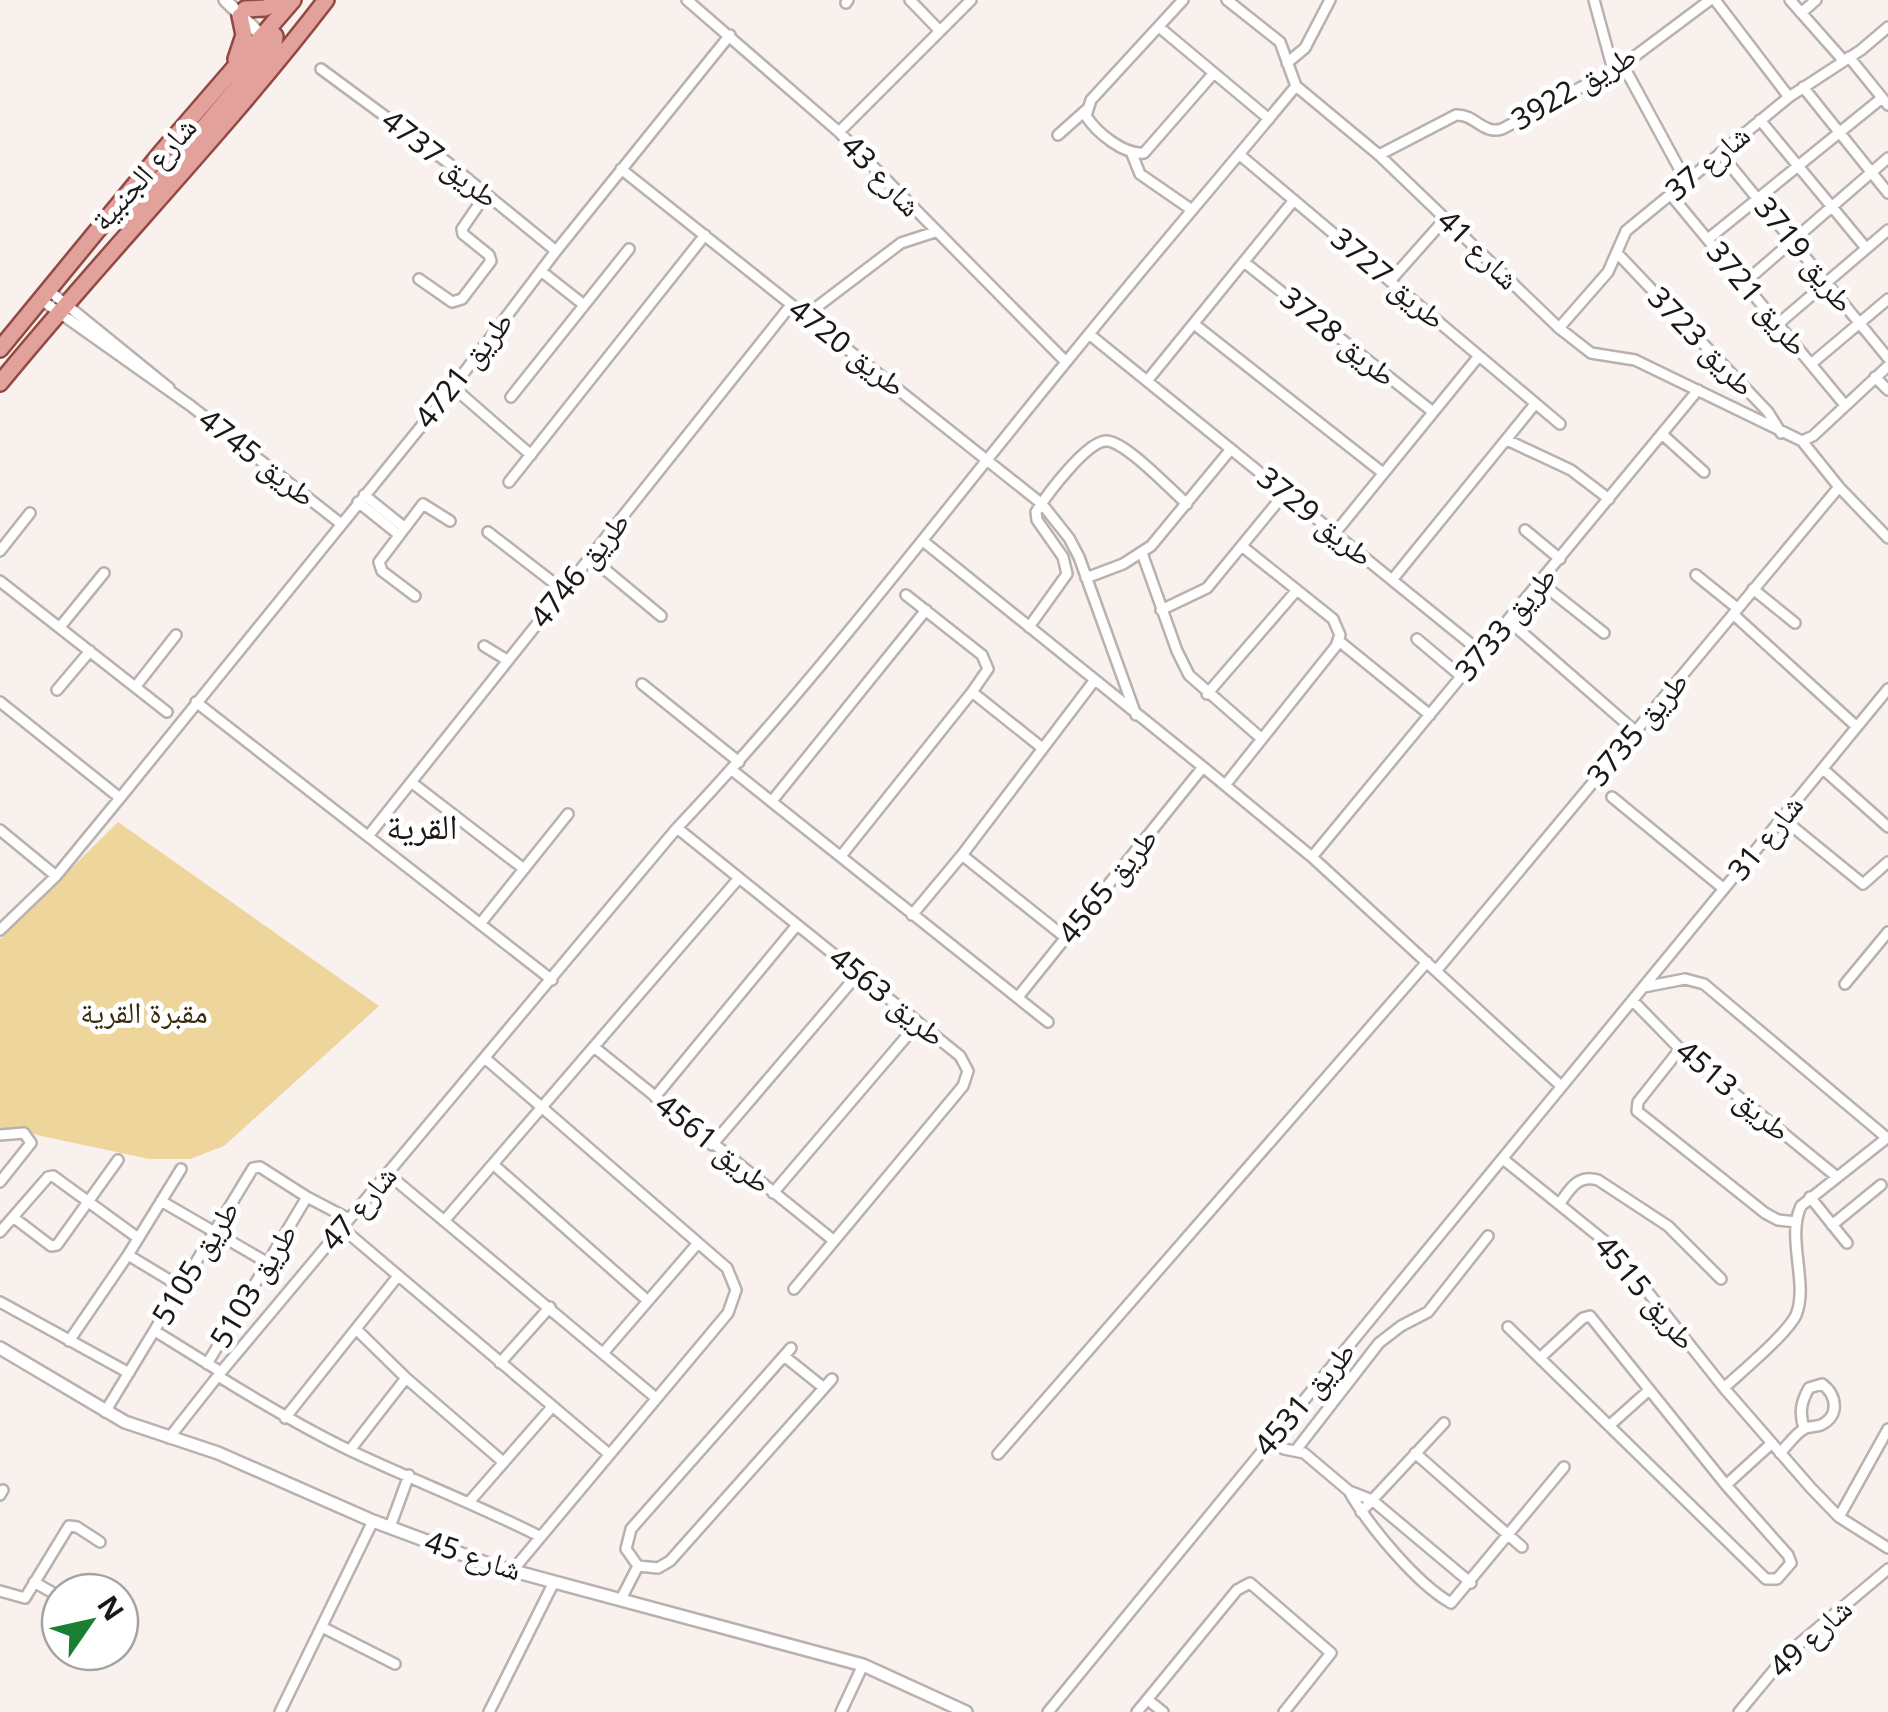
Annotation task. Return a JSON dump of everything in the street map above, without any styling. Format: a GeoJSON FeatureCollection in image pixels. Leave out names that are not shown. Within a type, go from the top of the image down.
{"type":"FeatureCollection","features":[{"type":"Feature","properties":{"kind":"main road"},"geometry":{"type":"LineString","coordinates":[[231,72],[244,35],[240,8],[265,8],[283,0]]}},
{"type":"Feature","properties":{"kind":"main road","name":"شارع الجنبية"},"geometry":{"type":"LineString","coordinates":[[0,350],[231,72],[268,36],[293,0]]}},
{"type":"Feature","properties":{"kind":"main road","name":"شارع الجنبية"},"geometry":{"type":"LineString","coordinates":[[0,383],[326,0]]}},
{"type":"Feature","properties":{"kind":"main road"},"geometry":{"type":"LineString","coordinates":[[121,242],[145,197],[268,36]]}},
{"type":"Feature","properties":{"kind":"street"},"geometry":{"type":"LineString","coordinates":[[225,0],[240,8],[268,36],[285,44],[299,35]]}},
{"type":"Feature","properties":{"kind":"street"},"geometry":{"type":"LineString","coordinates":[[910,0],[940,30]]}},
{"type":"Feature","properties":{"kind":"street"},"geometry":{"type":"LineString","coordinates":[[838,132],[971,0]]}},
{"type":"Feature","properties":{"kind":"street"},"geometry":{"type":"LineString","coordinates":[[1058,135],[1086,110],[1183,0]]}},
{"type":"Feature","properties":{"kind":"street","name":"شارع 41"},"geometry":{"type":"LineString","coordinates":[[1227,0],[1274,36],[1283,48],[1296,86],[1379,155],[1590,353],[1635,360],[1802,441]]}},
{"type":"Feature","properties":{"kind":"street"},"geometry":{"type":"LineString","coordinates":[[1287,63],[1305,48],[1330,0]]}},
{"type":"Feature","properties":{"kind":"street"},"geometry":{"type":"LineString","coordinates":[[1594,0],[1618,67],[1686,181]]}},
{"type":"Feature","properties":{"kind":"street"},"geometry":{"type":"LineString","coordinates":[[1712,0],[1789,97]]}},
{"type":"Feature","properties":{"kind":"street","name":"طريق 3922"},"geometry":{"type":"LineString","coordinates":[[1379,155],[1456,115],[1468,116],[1488,130],[1498,131],[1618,67],[1712,0]]}},
{"type":"Feature","properties":{"kind":"street"},"geometry":{"type":"LineString","coordinates":[[1708,239],[1839,132],[1885,102],[1790,0]]}},
{"type":"Feature","properties":{"kind":"street"},"geometry":{"type":"LineString","coordinates":[[1801,13],[1816,0]]}},
{"type":"Feature","properties":{"kind":"street","name":"شارع 43"},"geometry":{"type":"LineString","coordinates":[[690,1],[838,132],[1066,362]]}},
{"type":"Feature","properties":{"kind":"street"},"geometry":{"type":"LineString","coordinates":[[1158,27],[1270,119]]}},
{"type":"Feature","properties":{"kind":"street","name":"شارع 37"},"geometry":{"type":"LineString","coordinates":[[1559,328],[1608,272],[1626,231],[1789,97],[1888,27]]}},
{"type":"Feature","properties":{"kind":"street","name":"طريق 4721"},"geometry":{"type":"LineString","coordinates":[[0,930],[56,876],[120,798],[452,388],[556,250],[730,35]]}},
{"type":"Feature","properties":{"kind":"street","name":"طريق 4737"},"geometry":{"type":"LineString","coordinates":[[321,69],[556,250]]}},
{"type":"Feature","properties":{"kind":"street"},"geometry":{"type":"LineString","coordinates":[[1132,154],[1150,150],[1212,74]]}},
{"type":"Feature","properties":{"kind":"street"},"geometry":{"type":"LineString","coordinates":[[1296,86],[1066,362],[924,541],[1201,771],[1226,784],[1312,857],[1561,1086]]}},
{"type":"Feature","properties":{"kind":"street"},"geometry":{"type":"LineString","coordinates":[[1803,87],[1888,193]]}},
{"type":"Feature","properties":{"kind":"street"},"geometry":{"type":"LineString","coordinates":[[1086,110],[1089,122],[1132,154],[1140,174],[1192,210]]}},
{"type":"Feature","properties":{"kind":"street"},"geometry":{"type":"LineString","coordinates":[[1760,120],[1866,248]]}},
{"type":"Feature","properties":{"kind":"street","name":"طريق 3719"},"geometry":{"type":"LineString","coordinates":[[1720,153],[1888,358]]}},
{"type":"Feature","properties":{"kind":"street","name":"طريق 3727"},"geometry":{"type":"LineString","coordinates":[[1240,155],[1560,424]]}},
{"type":"Feature","properties":{"kind":"street"},"geometry":{"type":"LineString","coordinates":[[1744,283],[1888,158]]}},
{"type":"Feature","properties":{"kind":"street","name":"طريق 4720"},"geometry":{"type":"LineString","coordinates":[[621,169],[1042,504],[1069,538],[1136,715]]}},
{"type":"Feature","properties":{"kind":"street"},"geometry":{"type":"LineString","coordinates":[[419,279],[452,302],[462,299],[491,261],[490,255],[462,229],[486,194]]}},
{"type":"Feature","properties":{"kind":"street","name":"طريق 3721"},"geometry":{"type":"LineString","coordinates":[[1670,194],[1844,404]]}},
{"type":"Feature","properties":{"kind":"street"},"geometry":{"type":"LineString","coordinates":[[1147,381],[1294,200]]}},
{"type":"Feature","properties":{"kind":"street"},"geometry":{"type":"LineString","coordinates":[[1390,282],[1445,219]]}},
{"type":"Feature","properties":{"kind":"street"},"geometry":{"type":"LineString","coordinates":[[1778,324],[1888,230]]}},
{"type":"Feature","properties":{"kind":"street"},"geometry":{"type":"LineString","coordinates":[[805,316],[900,242],[935,232]]}},
{"type":"Feature","properties":{"kind":"street"},"geometry":{"type":"LineString","coordinates":[[509,482],[705,235]]}},
{"type":"Feature","properties":{"kind":"street"},"geometry":{"type":"LineString","coordinates":[[511,398],[629,249]]}},
{"type":"Feature","properties":{"kind":"street","name":"طريق 3723"},"geometry":{"type":"LineString","coordinates":[[1618,253],[1768,412],[1780,433]]}},
{"type":"Feature","properties":{"kind":"street","name":"طريق 3728"},"geometry":{"type":"LineString","coordinates":[[1244,262],[1432,412]]}},
{"type":"Feature","properties":{"kind":"street"},"geometry":{"type":"LineString","coordinates":[[540,271],[584,304]]}},
{"type":"Feature","properties":{"kind":"street","name":"طريق 4745"},"geometry":{"type":"LineString","coordinates":[[44,294],[154,373],[174,394],[340,523]]}},
{"type":"Feature","properties":{"kind":"street"},"geometry":{"type":"LineString","coordinates":[[1811,364],[1888,299]]}},
{"type":"Feature","properties":{"kind":"street","name":"طريق 4746"},"geometry":{"type":"LineString","coordinates":[[369,836],[791,305]]}},
{"type":"Feature","properties":{"kind":"street"},"geometry":{"type":"LineString","coordinates":[[1194,324],[1383,473]]}},
{"type":"Feature","properties":{"kind":"street","name":"طريق 3729"},"geometry":{"type":"LineString","coordinates":[[1089,334],[1482,653]]}},
{"type":"Feature","properties":{"kind":"street"},"geometry":{"type":"LineString","coordinates":[[1335,533],[1479,356]]}},
{"type":"Feature","properties":{"kind":"street"},"geometry":{"type":"LineString","coordinates":[[1888,366],[1813,436],[1802,441],[1888,538]]}},
{"type":"Feature","properties":{"kind":"street"},"geometry":{"type":"LineString","coordinates":[[1875,376],[1888,390]]}},
{"type":"Feature","properties":{"kind":"street"},"geometry":{"type":"LineString","coordinates":[[452,388],[531,454]]}},
{"type":"Feature","properties":{"kind":"street","name":"طريق 3733"},"geometry":{"type":"LineString","coordinates":[[1312,857],[1698,390]]}},
{"type":"Feature","properties":{"kind":"street"},"geometry":{"type":"LineString","coordinates":[[1392,580],[1535,404]]}},
{"type":"Feature","properties":{"kind":"street"},"geometry":{"type":"LineString","coordinates":[[1663,436],[1704,472]]}},
{"type":"Feature","properties":{"kind":"street"},"geometry":{"type":"LineString","coordinates":[[1028,627],[1066,574],[1062,557],[1037,520],[1036,512],[1091,445],[1106,440],[1120,446],[1187,504]]}},
{"type":"Feature","properties":{"kind":"street"},"geometry":{"type":"LineString","coordinates":[[1506,440],[1571,470],[1610,499]]}},
{"type":"Feature","properties":{"kind":"street"},"geometry":{"type":"LineString","coordinates":[[1086,578],[1142,554],[1160,538],[1231,450]]}},
{"type":"Feature","properties":{"kind":"street","name":"طريق 3735"},"geometry":{"type":"LineString","coordinates":[[1436,971],[1839,487]]}},
{"type":"Feature","properties":{"kind":"street"},"geometry":{"type":"LineString","coordinates":[[1161,610],[1207,588],[1285,493]]}},
{"type":"Feature","properties":{"kind":"street"},"geometry":{"type":"LineString","coordinates":[[361,498],[401,531]]}},
{"type":"Feature","properties":{"kind":"street"},"geometry":{"type":"LineString","coordinates":[[415,596],[378,565],[426,504],[450,520]]}},
{"type":"Feature","properties":{"kind":"street"},"geometry":{"type":"LineString","coordinates":[[0,551],[30,513]]}},
{"type":"Feature","properties":{"kind":"street"},"geometry":{"type":"LineString","coordinates":[[1525,530],[1560,559]]}},
{"type":"Feature","properties":{"kind":"street"},"geometry":{"type":"LineString","coordinates":[[488,532],[563,590]]}},
{"type":"Feature","properties":{"kind":"street","name":"شارع 47"},"geometry":{"type":"LineString","coordinates":[[168,1438],[677,828],[736,766],[924,541]]}},
{"type":"Feature","properties":{"kind":"street"},"geometry":{"type":"LineString","coordinates":[[1244,547],[1337,624],[1339,641],[1430,716]]}},
{"type":"Feature","properties":{"kind":"street"},"geometry":{"type":"LineString","coordinates":[[1142,554],[1182,664],[1207,694],[1262,739]]}},
{"type":"Feature","properties":{"kind":"street"},"geometry":{"type":"LineString","coordinates":[[590,557],[661,616]]}},
{"type":"Feature","properties":{"kind":"street"},"geometry":{"type":"LineString","coordinates":[[60,627],[104,573]]}},
{"type":"Feature","properties":{"kind":"street"},"geometry":{"type":"LineString","coordinates":[[1696,575],[1857,727]]}},
{"type":"Feature","properties":{"kind":"street"},"geometry":{"type":"LineString","coordinates":[[1540,583],[1604,633]]}},
{"type":"Feature","properties":{"kind":"street"},"geometry":{"type":"LineString","coordinates":[[2,588],[60,627],[167,712]]}},
{"type":"Feature","properties":{"kind":"street"},"geometry":{"type":"LineString","coordinates":[[1754,589],[1795,623]]}},
{"type":"Feature","properties":{"kind":"street"},"geometry":{"type":"LineString","coordinates":[[1207,694],[1297,590]]}},
{"type":"Feature","properties":{"kind":"street"},"geometry":{"type":"LineString","coordinates":[[841,856],[986,674],[988,662],[906,595]]}},
{"type":"Feature","properties":{"kind":"street"},"geometry":{"type":"LineString","coordinates":[[772,801],[926,610]]}},
{"type":"Feature","properties":{"kind":"street"},"geometry":{"type":"LineString","coordinates":[[1509,621],[1636,732]]}},
{"type":"Feature","properties":{"kind":"street"},"geometry":{"type":"LineString","coordinates":[[136,686],[176,635]]}},
{"type":"Feature","properties":{"kind":"street"},"geometry":{"type":"LineString","coordinates":[[1418,639],[1462,678]]}},
{"type":"Feature","properties":{"kind":"street"},"geometry":{"type":"LineString","coordinates":[[1226,784],[1339,641]]}},
{"type":"Feature","properties":{"kind":"street"},"geometry":{"type":"LineString","coordinates":[[484,646],[507,660]]}},
{"type":"Feature","properties":{"kind":"street"},"geometry":{"type":"LineString","coordinates":[[58,690],[90,651]]}},
{"type":"Feature","properties":{"kind":"street"},"geometry":{"type":"LineString","coordinates":[[912,914],[962,855],[1094,680]]}},
{"type":"Feature","properties":{"kind":"street"},"geometry":{"type":"LineString","coordinates":[[642,684],[772,801],[1048,1022]]}},
{"type":"Feature","properties":{"kind":"street","name":"شارع 31"},"geometry":{"type":"LineString","coordinates":[[1561,1086],[1888,689]]}},
{"type":"Feature","properties":{"kind":"street"},"geometry":{"type":"LineString","coordinates":[[972,692],[1041,747]]}},
{"type":"Feature","properties":{"kind":"street"},"geometry":{"type":"LineString","coordinates":[[0,702],[120,798]]}},
{"type":"Feature","properties":{"kind":"street"},"geometry":{"type":"LineString","coordinates":[[196,702],[552,980]]}},
{"type":"Feature","properties":{"kind":"street"},"geometry":{"type":"LineString","coordinates":[[1822,769],[1888,828]]}},
{"type":"Feature","properties":{"kind":"street","name":"طريق 4565"},"geometry":{"type":"LineString","coordinates":[[1018,997],[1201,771]]}},
{"type":"Feature","properties":{"kind":"street"},"geometry":{"type":"LineString","coordinates":[[411,782],[524,869]]}},
{"type":"Feature","properties":{"kind":"street"},"geometry":{"type":"LineString","coordinates":[[1612,797],[1724,889]]}},
{"type":"Feature","properties":{"kind":"street"},"geometry":{"type":"LineString","coordinates":[[480,924],[568,814]]}},
{"type":"Feature","properties":{"kind":"street"},"geometry":{"type":"LineString","coordinates":[[1782,818],[1863,884],[1888,862]]}},
{"type":"Feature","properties":{"kind":"street","name":"طريق 4563"},"geometry":{"type":"LineString","coordinates":[[677,828],[966,1062],[967,1079],[794,1289]]}},
{"type":"Feature","properties":{"kind":"street"},"geometry":{"type":"LineString","coordinates":[[0,830],[56,876]]}},
{"type":"Feature","properties":{"kind":"street"},"geometry":{"type":"LineString","coordinates":[[962,855],[1066,938]]}},
{"type":"Feature","properties":{"kind":"street"},"geometry":{"type":"LineString","coordinates":[[444,1221],[738,878]]}},
{"type":"Feature","properties":{"kind":"street"},"geometry":{"type":"LineString","coordinates":[[0,911],[10,920]]}},
{"type":"Feature","properties":{"kind":"street"},"geometry":{"type":"LineString","coordinates":[[654,1097],[797,925]]}},
{"type":"Feature","properties":{"kind":"street"},"geometry":{"type":"LineString","coordinates":[[1845,984],[1888,932]]}},
{"type":"Feature","properties":{"kind":"street"},"geometry":{"type":"LineString","coordinates":[[998,1454],[1427,962]]}},
{"type":"Feature","properties":{"kind":"street"},"geometry":{"type":"LineString","coordinates":[[712,1145],[858,974]]}},
{"type":"Feature","properties":{"kind":"street"},"geometry":{"type":"LineString","coordinates":[[1644,987],[1685,979],[1704,984],[1887,1137],[1810,1197],[1798,1211],[1795,1317],[1724,1388]]}},
{"type":"Feature","properties":{"kind":"street","name":"طريق 4513"},"geometry":{"type":"LineString","coordinates":[[1633,1001],[1680,1049],[1837,1177]]}},
{"type":"Feature","properties":{"kind":"street"},"geometry":{"type":"LineString","coordinates":[[773,1193],[918,1023]]}},
{"type":"Feature","properties":{"kind":"street","name":"طريق 4561"},"geometry":{"type":"LineString","coordinates":[[594,1047],[833,1240]]}},
{"type":"Feature","properties":{"kind":"street"},"geometry":{"type":"LineString","coordinates":[[1680,1049],[1638,1102],[1637,1111],[1765,1213],[1778,1220],[1796,1222]]}},
{"type":"Feature","properties":{"kind":"street"},"geometry":{"type":"LineString","coordinates":[[486,1060],[732,1274],[736,1298],[728,1313],[513,1570]]}},
{"type":"Feature","properties":{"kind":"street","name":"طريق 4531"},"geometry":{"type":"LineString","coordinates":[[1048,1712],[1561,1086]]}},
{"type":"Feature","properties":{"kind":"street"},"geometry":{"type":"LineString","coordinates":[[0,1136],[24,1134],[31,1144],[0,1182]]}},
{"type":"Feature","properties":{"kind":"street","name":"طريق 4515"},"geometry":{"type":"LineString","coordinates":[[1504,1159],[1619,1254],[1724,1388],[1840,1517]]}},
{"type":"Feature","properties":{"kind":"street"},"geometry":{"type":"LineString","coordinates":[[13,1217],[54,1246],[118,1160]]}},
{"type":"Feature","properties":{"kind":"street"},"geometry":{"type":"LineString","coordinates":[[494,1165],[648,1301]]}},
{"type":"Feature","properties":{"kind":"street","name":"طريق 5105"},"geometry":{"type":"LineString","coordinates":[[105,1412],[256,1166],[308,1197]]}},
{"type":"Feature","properties":{"kind":"street"},"geometry":{"type":"LineString","coordinates":[[70,1341],[180,1169]]}},
{"type":"Feature","properties":{"kind":"street"},"geometry":{"type":"LineString","coordinates":[[388,1174],[656,1398]]}},
{"type":"Feature","properties":{"kind":"street"},"geometry":{"type":"LineString","coordinates":[[0,1232],[51,1176],[138,1238]]}},
{"type":"Feature","properties":{"kind":"street"},"geometry":{"type":"LineString","coordinates":[[1560,1203],[1578,1180],[1598,1180],[1668,1226],[1721,1279]]}},
{"type":"Feature","properties":{"kind":"street"},"geometry":{"type":"LineString","coordinates":[[1832,1225],[1881,1186]]}},
{"type":"Feature","properties":{"kind":"street","name":"طريق 5103"},"geometry":{"type":"LineString","coordinates":[[207,1364],[308,1197],[350,1219]]}},
{"type":"Feature","properties":{"kind":"street"},"geometry":{"type":"LineString","coordinates":[[1810,1197],[1847,1244]]}},
{"type":"Feature","properties":{"kind":"street"},"geometry":{"type":"LineString","coordinates":[[161,1202],[268,1263]]}},
{"type":"Feature","properties":{"kind":"street"},"geometry":{"type":"LineString","coordinates":[[342,1228],[609,1454]]}},
{"type":"Feature","properties":{"kind":"street"},"geometry":{"type":"LineString","coordinates":[[1296,1450],[1380,1343],[1428,1312],[1488,1236]]}},
{"type":"Feature","properties":{"kind":"street"},"geometry":{"type":"LineString","coordinates":[[604,1352],[698,1243]]}},
{"type":"Feature","properties":{"kind":"street"},"geometry":{"type":"LineString","coordinates":[[128,1254],[182,1287]]}},
{"type":"Feature","properties":{"kind":"street"},"geometry":{"type":"LineString","coordinates":[[286,1418],[398,1276]]}},
{"type":"Feature","properties":{"kind":"street"},"geometry":{"type":"LineString","coordinates":[[0,1302],[129,1372]]}},
{"type":"Feature","properties":{"kind":"street"},"geometry":{"type":"LineString","coordinates":[[500,1363],[550,1307]]}},
{"type":"Feature","properties":{"kind":"street"},"geometry":{"type":"LineString","coordinates":[[1508,1327],[1766,1578],[1777,1579],[1789,1568],[1788,1555],[1648,1391],[1590,1316],[1541,1357]]}},
{"type":"Feature","properties":{"kind":"street"},"geometry":{"type":"LineString","coordinates":[[356,1329],[502,1461]]}},
{"type":"Feature","properties":{"kind":"street"},"geometry":{"type":"LineString","coordinates":[[154,1331],[286,1418],[539,1536]]}},
{"type":"Feature","properties":{"kind":"street","name":"شارع 45"},"geometry":{"type":"LineString","coordinates":[[0,1348],[105,1412],[231,1458],[373,1521],[554,1582],[864,1664],[959,1710]]}},
{"type":"Feature","properties":{"kind":"street"},"geometry":{"type":"LineString","coordinates":[[824,1388],[788,1352],[630,1529],[626,1549],[638,1566],[651,1570],[670,1561],[824,1388],[832,1379]]}},
{"type":"Feature","properties":{"kind":"street"},"geometry":{"type":"LineString","coordinates":[[350,1450],[406,1378]]}},
{"type":"Feature","properties":{"kind":"street"},"geometry":{"type":"LineString","coordinates":[[1780,1453],[1804,1428],[1825,1423],[1835,1408],[1830,1390],[1822,1384],[1808,1388],[1803,1398],[1800,1410],[1804,1428]]}},
{"type":"Feature","properties":{"kind":"street"},"geometry":{"type":"LineString","coordinates":[[1610,1424],[1648,1391]]}},
{"type":"Feature","properties":{"kind":"street"},"geometry":{"type":"LineString","coordinates":[[470,1501],[552,1407]]}},
{"type":"Feature","properties":{"kind":"street"},"geometry":{"type":"LineString","coordinates":[[1361,1512],[1444,1422]]}},
{"type":"Feature","properties":{"kind":"street"},"geometry":{"type":"LineString","coordinates":[[1888,1429],[1840,1517],[1888,1548]]}},
{"type":"Feature","properties":{"kind":"street"},"geometry":{"type":"LineString","coordinates":[[1271,1440],[1287,1450],[1296,1450],[1349,1491],[1372,1500],[1471,1583]]}},
{"type":"Feature","properties":{"kind":"street"},"geometry":{"type":"LineString","coordinates":[[1726,1485],[1772,1443]]}},
{"type":"Feature","properties":{"kind":"street"},"geometry":{"type":"LineString","coordinates":[[1415,1453],[1522,1547]]}},
{"type":"Feature","properties":{"kind":"street"},"geometry":{"type":"LineString","coordinates":[[1349,1491],[1390,1547],[1448,1602],[1454,1602],[1564,1467]]}},
{"type":"Feature","properties":{"kind":"street"},"geometry":{"type":"LineString","coordinates":[[390,1527],[409,1475]]}},
{"type":"Feature","properties":{"kind":"street"},"geometry":{"type":"LineString","coordinates":[[280,1712],[373,1521]]}},
{"type":"Feature","properties":{"kind":"street"},"geometry":{"type":"LineString","coordinates":[[0,1592],[25,1598],[66,1528],[77,1527],[100,1542]]}},
{"type":"Feature","properties":{"kind":"street"},"geometry":{"type":"LineString","coordinates":[[621,1599],[638,1566]]}},
{"type":"Feature","properties":{"kind":"street","name":"شارع 49"},"geometry":{"type":"LineString","coordinates":[[1739,1712],[1788,1653],[1888,1568]]}},
{"type":"Feature","properties":{"kind":"street"},"geometry":{"type":"LineString","coordinates":[[34,1582],[40,1585]]}},
{"type":"Feature","properties":{"kind":"street"},"geometry":{"type":"LineString","coordinates":[[489,1712],[554,1582]]}},
{"type":"Feature","properties":{"kind":"street"},"geometry":{"type":"LineString","coordinates":[[1137,1712],[1237,1590],[1250,1583],[1331,1654],[1284,1712]]}},
{"type":"Feature","properties":{"kind":"street"},"geometry":{"type":"LineString","coordinates":[[322,1626],[395,1664]]}},
{"type":"Feature","properties":{"kind":"street"},"geometry":{"type":"LineString","coordinates":[[841,1712],[864,1664]]}},
{"type":"Feature","properties":{"kind":"street"},"geometry":{"type":"LineString","coordinates":[[1148,1700],[1163,1712]]}},
{"type":"Feature","properties":{"kind":"green space","name":"مقبرة القرية"},"geometry":{"type":"Polygon","coordinates":[[[118,822],[379,1006],[224,1146],[190,1159],[149,1159],[20,1128],[0,1129],[0,939],[118,822]]]}},
{"type":"Feature","properties":{"kind":"district","name":"القرية"},"geometry":{"type":"Point","coordinates":[422,827]}}]}
